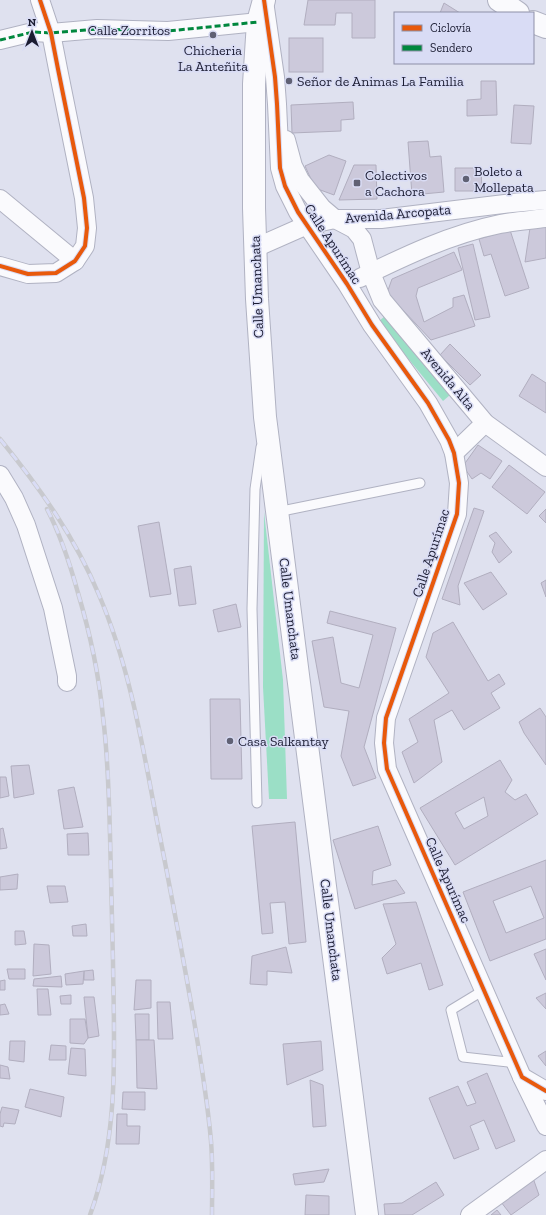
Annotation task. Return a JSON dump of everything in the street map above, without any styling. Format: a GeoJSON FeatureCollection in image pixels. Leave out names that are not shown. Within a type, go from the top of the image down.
{"type":"FeatureCollection","features":[{"type":"Feature","properties":{"kind":"main road","name":"Calle Umanchata"},"geometry":{"type":"LineString","coordinates":[[264,0],[258,22],[254,84],[255,248],[265,417],[367,1215]]}},
{"type":"Feature","properties":{"kind":"main road"},"geometry":{"type":"LineString","coordinates":[[499,0],[517,12]]}},
{"type":"Feature","properties":{"kind":"main road"},"geometry":{"type":"LineString","coordinates":[[534,22],[546,28]]}},
{"type":"Feature","properties":{"kind":"street"},"geometry":{"type":"LineString","coordinates":[[0,266],[28,274],[56,273],[75,261],[86,246],[88,228],[84,198],[51,33],[40,0]]}},
{"type":"Feature","properties":{"kind":"street","name":"Calle Apurímac"},"geometry":{"type":"LineString","coordinates":[[264,0],[275,77],[280,168],[285,186],[298,212],[347,284],[372,325],[428,403],[449,440],[454,453],[459,484],[457,514],[386,718],[384,744],[387,769],[519,1070],[546,1126]]}},
{"type":"Feature","properties":{"kind":"street","name":"Calle Zorritos"},"geometry":{"type":"LineString","coordinates":[[0,40],[33,32],[51,33],[97,29],[168,31],[258,22]]}},
{"type":"Feature","properties":{"kind":"street","name":"Calle Apurímac"},"geometry":{"type":"LineString","coordinates":[[277,104],[293,166],[300,180],[322,208],[335,219],[354,229],[362,239],[370,273]]}},
{"type":"Feature","properties":{"kind":"street"},"geometry":{"type":"LineString","coordinates":[[0,199],[75,261]]}},
{"type":"Feature","properties":{"kind":"street","name":"Avenida Arcopata"},"geometry":{"type":"LineString","coordinates":[[255,248],[307,226],[335,219],[381,219],[546,200]]}},
{"type":"Feature","properties":{"kind":"street","name":"Avenida Arcopata"},"geometry":{"type":"LineString","coordinates":[[347,284],[435,243],[500,224],[546,218]]}},
{"type":"Feature","properties":{"kind":"street","name":"Avenida Alta"},"geometry":{"type":"LineString","coordinates":[[370,273],[382,300],[485,423],[546,467]]}},
{"type":"Feature","properties":{"kind":"street"},"geometry":{"type":"LineString","coordinates":[[454,453],[485,423]]}},
{"type":"Feature","properties":{"kind":"street"},"geometry":{"type":"LineString","coordinates":[[0,475],[14,498],[29,532],[53,608],[67,682]]}},
{"type":"Feature","properties":{"kind":"street"},"geometry":{"type":"LineString","coordinates":[[519,1070],[546,1091]]}},
{"type":"Feature","properties":{"kind":"street"},"geometry":{"type":"LineString","coordinates":[[470,1215],[546,1160]]}},
{"type":"Feature","properties":{"kind":"lane"},"geometry":{"type":"LineString","coordinates":[[257,803],[252,602],[255,489],[265,417]]}},
{"type":"Feature","properties":{"kind":"lane"},"geometry":{"type":"LineString","coordinates":[[277,512],[420,483]]}},
{"type":"Feature","properties":{"kind":"lane"},"geometry":{"type":"LineString","coordinates":[[484,990],[451,1010],[463,1057],[519,1070]]}},
{"type":"Feature","properties":{"kind":"green space"},"geometry":{"type":"Polygon","coordinates":[[[385,316],[450,395],[443,401],[378,322],[385,316]]]}},
{"type":"Feature","properties":{"kind":"green space"},"geometry":{"type":"Polygon","coordinates":[[[264,512],[283,680],[287,799],[269,799],[263,687],[264,512]]]}},
{"type":"Feature","properties":{"kind":"building"},"geometry":{"type":"Polygon","coordinates":[[[308,0],[375,0],[375,38],[352,38],[352,13],[336,13],[335,25],[304,25],[308,0]]]}},
{"type":"Feature","properties":{"kind":"building"},"geometry":{"type":"Polygon","coordinates":[[[444,3],[458,12],[440,12],[444,3]]]}},
{"type":"Feature","properties":{"kind":"building"},"geometry":{"type":"Polygon","coordinates":[[[289,38],[323,38],[323,72],[289,72],[289,38]]]}},
{"type":"Feature","properties":{"kind":"building"},"geometry":{"type":"Polygon","coordinates":[[[481,81],[496,81],[497,115],[467,116],[467,100],[481,99],[481,81]]]}},
{"type":"Feature","properties":{"kind":"building"},"geometry":{"type":"Polygon","coordinates":[[[353,102],[354,119],[341,120],[341,131],[292,133],[291,105],[353,102]]]}},
{"type":"Feature","properties":{"kind":"building"},"geometry":{"type":"Polygon","coordinates":[[[514,105],[534,106],[531,144],[511,143],[514,105]]]}},
{"type":"Feature","properties":{"kind":"building"},"geometry":{"type":"Polygon","coordinates":[[[428,141],[430,157],[441,156],[444,192],[412,195],[408,142],[428,141]]]}},
{"type":"Feature","properties":{"kind":"building"},"geometry":{"type":"Polygon","coordinates":[[[329,155],[346,161],[334,195],[315,188],[305,166],[329,155]]]}},
{"type":"Feature","properties":{"kind":"building"},"geometry":{"type":"Polygon","coordinates":[[[354,165],[376,165],[377,199],[339,200],[354,165]]]}},
{"type":"Feature","properties":{"kind":"building"},"geometry":{"type":"Polygon","coordinates":[[[455,168],[481,168],[482,191],[455,191],[455,168]]]}},
{"type":"Feature","properties":{"kind":"building"},"geometry":{"type":"Polygon","coordinates":[[[546,226],[546,258],[525,262],[530,228],[546,226]]]}},
{"type":"Feature","properties":{"kind":"building"},"geometry":{"type":"Polygon","coordinates":[[[510,230],[529,288],[505,296],[491,254],[484,256],[479,239],[510,230]]]}},
{"type":"Feature","properties":{"kind":"building"},"geometry":{"type":"Polygon","coordinates":[[[473,244],[490,317],[475,320],[458,248],[473,244]]]}},
{"type":"Feature","properties":{"kind":"building"},"geometry":{"type":"Polygon","coordinates":[[[454,252],[462,270],[418,288],[416,296],[424,322],[453,307],[453,298],[464,295],[475,326],[431,340],[387,293],[392,279],[454,252]]]}},
{"type":"Feature","properties":{"kind":"building"},"geometry":{"type":"Polygon","coordinates":[[[450,344],[481,375],[470,385],[440,355],[450,344]]]}},
{"type":"Feature","properties":{"kind":"building"},"geometry":{"type":"Polygon","coordinates":[[[532,374],[546,383],[546,413],[519,396],[532,374]]]}},
{"type":"Feature","properties":{"kind":"building"},"geometry":{"type":"Polygon","coordinates":[[[478,445],[502,461],[490,479],[481,473],[472,479],[463,466],[478,445]]]}},
{"type":"Feature","properties":{"kind":"building"},"geometry":{"type":"Polygon","coordinates":[[[509,465],[545,492],[527,514],[492,487],[509,465]]]}},
{"type":"Feature","properties":{"kind":"building"},"geometry":{"type":"Polygon","coordinates":[[[474,508],[484,511],[458,586],[460,605],[442,599],[474,508]]]}},
{"type":"Feature","properties":{"kind":"building"},"geometry":{"type":"Polygon","coordinates":[[[546,509],[546,523],[539,516],[546,509]]]}},
{"type":"Feature","properties":{"kind":"building"},"geometry":{"type":"Polygon","coordinates":[[[159,522],[171,594],[150,597],[138,526],[159,522]]]}},
{"type":"Feature","properties":{"kind":"building"},"geometry":{"type":"Polygon","coordinates":[[[496,532],[512,552],[499,563],[492,552],[495,543],[489,536],[496,532]]]}},
{"type":"Feature","properties":{"kind":"building"},"geometry":{"type":"Polygon","coordinates":[[[191,566],[196,604],[179,606],[174,569],[191,566]]]}},
{"type":"Feature","properties":{"kind":"building"},"geometry":{"type":"Polygon","coordinates":[[[491,572],[507,594],[483,610],[464,583],[491,572]]]}},
{"type":"Feature","properties":{"kind":"building"},"geometry":{"type":"Polygon","coordinates":[[[546,580],[546,597],[541,583],[546,580]]]}},
{"type":"Feature","properties":{"kind":"building"},"geometry":{"type":"Polygon","coordinates":[[[236,604],[241,627],[218,632],[213,610],[236,604]]]}},
{"type":"Feature","properties":{"kind":"building"},"geometry":{"type":"Polygon","coordinates":[[[330,611],[396,628],[364,747],[376,778],[353,786],[341,756],[349,711],[324,707],[312,641],[333,637],[341,683],[359,688],[373,635],[327,623],[330,611]]]}},
{"type":"Feature","properties":{"kind":"building"},"geometry":{"type":"Polygon","coordinates":[[[453,622],[488,681],[499,674],[505,684],[491,693],[500,708],[464,730],[452,710],[434,720],[442,762],[414,783],[402,752],[418,742],[409,719],[449,693],[426,657],[433,633],[453,622]]]}},
{"type":"Feature","properties":{"kind":"building"},"geometry":{"type":"Polygon","coordinates":[[[210,699],[240,699],[242,779],[211,779],[210,699]]]}},
{"type":"Feature","properties":{"kind":"building"},"geometry":{"type":"Polygon","coordinates":[[[540,708],[546,717],[546,765],[524,733],[519,722],[540,708]]]}},
{"type":"Feature","properties":{"kind":"building"},"geometry":{"type":"Polygon","coordinates":[[[500,760],[512,780],[505,792],[515,800],[526,794],[538,814],[455,865],[420,808],[500,760]],[[484,797],[455,813],[464,829],[488,816],[484,797]]]}},
{"type":"Feature","properties":{"kind":"building"},"geometry":{"type":"Polygon","coordinates":[[[29,765],[34,794],[14,798],[11,766],[29,765]]]}},
{"type":"Feature","properties":{"kind":"building"},"geometry":{"type":"Polygon","coordinates":[[[0,777],[6,777],[9,796],[0,798],[0,777]]]}},
{"type":"Feature","properties":{"kind":"building"},"geometry":{"type":"Polygon","coordinates":[[[74,787],[83,827],[64,829],[58,790],[74,787]]]}},
{"type":"Feature","properties":{"kind":"building"},"geometry":{"type":"Polygon","coordinates":[[[295,822],[306,942],[289,944],[285,902],[270,903],[273,933],[262,934],[252,826],[295,822]]]}},
{"type":"Feature","properties":{"kind":"building"},"geometry":{"type":"Polygon","coordinates":[[[378,826],[391,865],[373,871],[372,885],[396,880],[405,893],[355,909],[333,840],[378,826]]]}},
{"type":"Feature","properties":{"kind":"building"},"geometry":{"type":"Polygon","coordinates":[[[3,828],[7,848],[0,849],[0,829],[3,828]]]}},
{"type":"Feature","properties":{"kind":"building"},"geometry":{"type":"Polygon","coordinates":[[[88,833],[89,855],[68,855],[67,834],[88,833]]]}},
{"type":"Feature","properties":{"kind":"building"},"geometry":{"type":"Polygon","coordinates":[[[546,860],[546,939],[490,961],[463,892],[546,860]],[[531,886],[493,901],[506,933],[544,918],[531,886]]]}},
{"type":"Feature","properties":{"kind":"building"},"geometry":{"type":"Polygon","coordinates":[[[18,874],[17,889],[0,890],[0,877],[18,874]]]}},
{"type":"Feature","properties":{"kind":"building"},"geometry":{"type":"Polygon","coordinates":[[[47,886],[65,886],[68,902],[50,903],[47,886]]]}},
{"type":"Feature","properties":{"kind":"building"},"geometry":{"type":"Polygon","coordinates":[[[416,902],[443,985],[429,990],[421,963],[387,974],[382,958],[396,944],[383,904],[416,902]]]}},
{"type":"Feature","properties":{"kind":"building"},"geometry":{"type":"Polygon","coordinates":[[[86,924],[87,936],[73,936],[72,926],[86,924]]]}},
{"type":"Feature","properties":{"kind":"building"},"geometry":{"type":"Polygon","coordinates":[[[15,931],[24,931],[26,944],[15,945],[15,931]]]}},
{"type":"Feature","properties":{"kind":"building"},"geometry":{"type":"Polygon","coordinates":[[[34,944],[49,945],[51,974],[33,976],[34,944]]]}},
{"type":"Feature","properties":{"kind":"building"},"geometry":{"type":"Polygon","coordinates":[[[286,947],[292,973],[267,971],[267,985],[250,984],[252,956],[286,947]]]}},
{"type":"Feature","properties":{"kind":"building"},"geometry":{"type":"Polygon","coordinates":[[[546,949],[546,980],[534,954],[546,949]]]}},
{"type":"Feature","properties":{"kind":"building"},"geometry":{"type":"Polygon","coordinates":[[[7,969],[25,969],[25,979],[9,979],[7,969]]]}},
{"type":"Feature","properties":{"kind":"building"},"geometry":{"type":"Polygon","coordinates":[[[93,970],[94,980],[84,980],[84,971],[93,970]]]}},
{"type":"Feature","properties":{"kind":"building"},"geometry":{"type":"Polygon","coordinates":[[[84,971],[83,984],[66,985],[65,974],[84,971]]]}},
{"type":"Feature","properties":{"kind":"building"},"geometry":{"type":"Polygon","coordinates":[[[61,976],[62,987],[33,986],[34,979],[61,976]]]}},
{"type":"Feature","properties":{"kind":"building"},"geometry":{"type":"Polygon","coordinates":[[[5,980],[5,990],[0,990],[0,981],[5,980]]]}},
{"type":"Feature","properties":{"kind":"building"},"geometry":{"type":"Polygon","coordinates":[[[136,980],[151,980],[151,1008],[134,1010],[136,980]]]}},
{"type":"Feature","properties":{"kind":"building"},"geometry":{"type":"Polygon","coordinates":[[[37,989],[48,989],[51,1015],[38,1015],[37,989]]]}},
{"type":"Feature","properties":{"kind":"building"},"geometry":{"type":"Polygon","coordinates":[[[546,993],[546,1009],[536,998],[546,993]]]}},
{"type":"Feature","properties":{"kind":"building"},"geometry":{"type":"Polygon","coordinates":[[[71,995],[71,1004],[61,1004],[60,996],[71,995]]]}},
{"type":"Feature","properties":{"kind":"building"},"geometry":{"type":"Polygon","coordinates":[[[84,997],[94,997],[99,1036],[88,1038],[84,997]]]}},
{"type":"Feature","properties":{"kind":"building"},"geometry":{"type":"Polygon","coordinates":[[[157,1002],[170,1002],[173,1039],[158,1039],[157,1002]]]}},
{"type":"Feature","properties":{"kind":"building"},"geometry":{"type":"Polygon","coordinates":[[[5,1004],[9,1014],[0,1015],[0,1005],[5,1004]]]}},
{"type":"Feature","properties":{"kind":"building"},"geometry":{"type":"Polygon","coordinates":[[[135,1014],[149,1014],[149,1040],[136,1040],[135,1014]]]}},
{"type":"Feature","properties":{"kind":"building"},"geometry":{"type":"Polygon","coordinates":[[[70,1019],[85,1019],[88,1038],[84,1044],[70,1043],[70,1019]]]}},
{"type":"Feature","properties":{"kind":"building"},"geometry":{"type":"Polygon","coordinates":[[[136,1040],[154,1040],[157,1089],[137,1088],[136,1040]]]}},
{"type":"Feature","properties":{"kind":"building"},"geometry":{"type":"Polygon","coordinates":[[[10,1041],[25,1041],[24,1062],[9,1060],[10,1041]]]}},
{"type":"Feature","properties":{"kind":"building"},"geometry":{"type":"Polygon","coordinates":[[[321,1041],[323,1070],[287,1085],[283,1044],[321,1041]]]}},
{"type":"Feature","properties":{"kind":"building"},"geometry":{"type":"Polygon","coordinates":[[[51,1045],[66,1046],[66,1060],[49,1060],[51,1045]]]}},
{"type":"Feature","properties":{"kind":"building"},"geometry":{"type":"Polygon","coordinates":[[[71,1048],[85,1049],[86,1076],[68,1074],[71,1048]]]}},
{"type":"Feature","properties":{"kind":"building"},"geometry":{"type":"Polygon","coordinates":[[[546,1051],[546,1066],[538,1056],[546,1051]]]}},
{"type":"Feature","properties":{"kind":"building"},"geometry":{"type":"Polygon","coordinates":[[[0,1065],[8,1067],[10,1079],[0,1078],[0,1065]]]}},
{"type":"Feature","properties":{"kind":"building"},"geometry":{"type":"Polygon","coordinates":[[[487,1073],[515,1141],[496,1149],[484,1120],[470,1126],[479,1149],[454,1159],[429,1098],[458,1086],[467,1106],[476,1103],[467,1082],[487,1073]]]}},
{"type":"Feature","properties":{"kind":"building"},"geometry":{"type":"Polygon","coordinates":[[[310,1080],[323,1085],[326,1126],[313,1127],[310,1080]]]}},
{"type":"Feature","properties":{"kind":"building"},"geometry":{"type":"Polygon","coordinates":[[[30,1089],[64,1097],[61,1117],[25,1107],[30,1089]]]}},
{"type":"Feature","properties":{"kind":"building"},"geometry":{"type":"Polygon","coordinates":[[[123,1092],[145,1092],[145,1110],[122,1109],[123,1092]]]}},
{"type":"Feature","properties":{"kind":"building"},"geometry":{"type":"Polygon","coordinates":[[[2,1107],[19,1110],[15,1124],[4,1123],[3,1127],[0,1126],[0,1114],[2,1107]]]}},
{"type":"Feature","properties":{"kind":"building"},"geometry":{"type":"Polygon","coordinates":[[[117,1114],[127,1114],[127,1126],[140,1126],[139,1144],[116,1144],[117,1114]]]}},
{"type":"Feature","properties":{"kind":"building"},"geometry":{"type":"Polygon","coordinates":[[[329,1169],[324,1182],[295,1185],[293,1174],[329,1169]]]}},
{"type":"Feature","properties":{"kind":"building"},"geometry":{"type":"Polygon","coordinates":[[[533,1178],[539,1195],[511,1215],[501,1202],[533,1178]]]}},
{"type":"Feature","properties":{"kind":"building"},"geometry":{"type":"Polygon","coordinates":[[[436,1182],[444,1195],[412,1215],[385,1215],[384,1204],[402,1203],[436,1182]]]}},
{"type":"Feature","properties":{"kind":"building"},"geometry":{"type":"Polygon","coordinates":[[[306,1195],[329,1196],[329,1215],[305,1215],[306,1195]]]}},
{"type":"Feature","properties":{"kind":"building"},"geometry":{"type":"Polygon","coordinates":[[[497,1210],[501,1215],[491,1215],[497,1210]]]}},
{"type":"Feature","properties":{"kind":"railway"},"geometry":{"type":"LineString","coordinates":[[0,439],[29,475],[55,513],[79,553],[99,595],[129,684],[168,878],[202,1072],[211,1141],[212,1215]]}},
{"type":"Feature","properties":{"kind":"railway"},"geometry":{"type":"LineString","coordinates":[[47,509],[57,529],[68,561],[90,639],[99,686],[107,761],[110,820],[113,962],[113,1090],[111,1122],[106,1153],[100,1184],[90,1215]]}},
{"type":"Feature","properties":{"kind":"marked path"},"geometry":{"type":"LineString","coordinates":[[0,40],[33,32],[51,33],[97,29],[168,31],[258,22]]}},
{"type":"Feature","properties":{"kind":"cycle path"},"geometry":{"type":"LineString","coordinates":[[0,266],[28,274],[56,273],[75,261],[85,246],[87,228],[84,198],[51,33],[40,0]]}},
{"type":"Feature","properties":{"kind":"cycle path"},"geometry":{"type":"LineString","coordinates":[[264,0],[275,77],[280,168],[285,186],[298,212],[347,284],[372,325],[428,403],[449,440],[454,453],[459,483],[457,514],[386,718],[384,743],[387,769],[522,1077],[546,1091]]}},
{"type":"Feature","properties":{"kind":"place","name":"Chicheria La Anteñita"},"geometry":{"type":"Point","coordinates":[213,35]}},
{"type":"Feature","properties":{"kind":"place","name":"Señor de Animas La Familia"},"geometry":{"type":"Point","coordinates":[289,81]}},
{"type":"Feature","properties":{"kind":"place","name":"Boleto a Mollepata"},"geometry":{"type":"Point","coordinates":[466,179]}},
{"type":"Feature","properties":{"kind":"place","name":"Colectivos a Cachora"},"geometry":{"type":"Point","coordinates":[357,183]}},
{"type":"Feature","properties":{"kind":"place","name":"Casa Salkantay"},"geometry":{"type":"Point","coordinates":[230,741]}}]}
